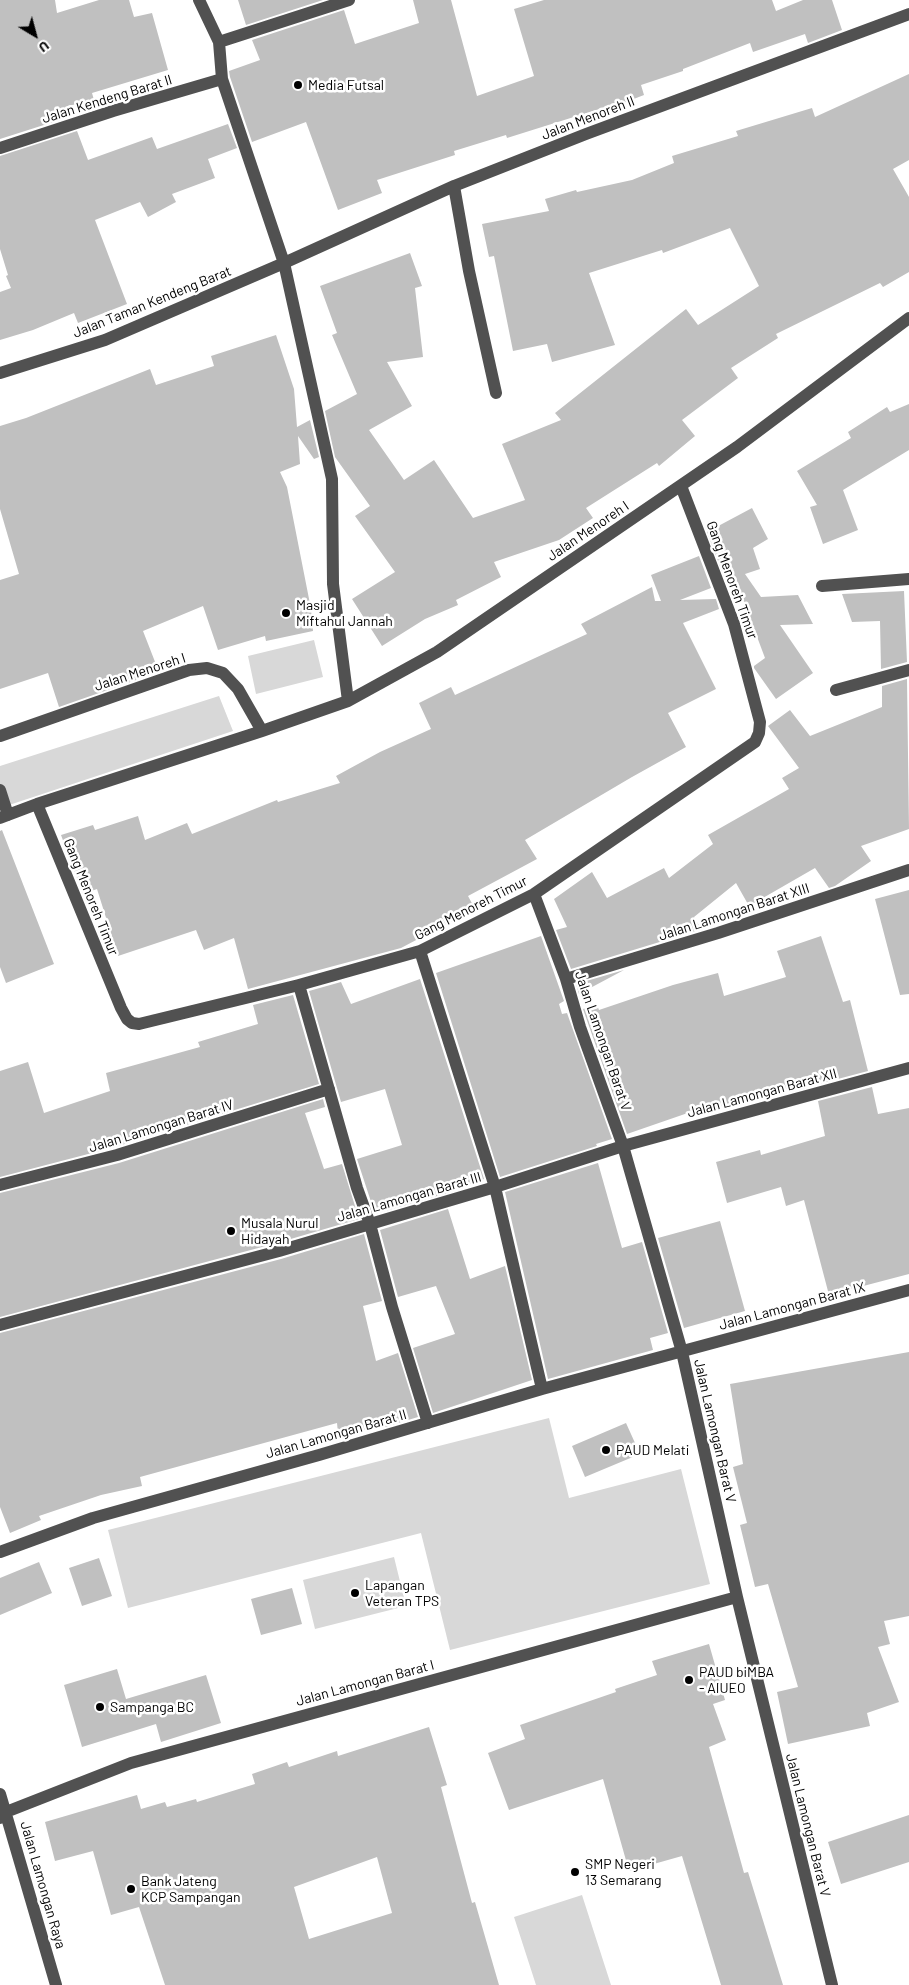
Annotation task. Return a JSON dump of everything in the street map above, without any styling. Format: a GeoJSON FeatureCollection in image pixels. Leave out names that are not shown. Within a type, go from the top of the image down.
{"type":"FeatureCollection","features":[{"type":"Feature","properties":{"kind":"street"},"geometry":{"type":"LineString","coordinates":[[199,0],[219,42],[222,79],[284,263],[332,479],[333,584],[348,701]]}},
{"type":"Feature","properties":{"kind":"street"},"geometry":{"type":"LineString","coordinates":[[219,42],[349,0]]}},
{"type":"Feature","properties":{"kind":"street","name":"Jalan Menoreh II"},"geometry":{"type":"LineString","coordinates":[[284,263],[454,186],[596,130],[909,14]]}},
{"type":"Feature","properties":{"kind":"street","name":"Jalan Kendeng Barat II"},"geometry":{"type":"LineString","coordinates":[[0,148],[113,111],[222,79]]}},
{"type":"Feature","properties":{"kind":"street"},"geometry":{"type":"LineString","coordinates":[[454,186],[469,270],[496,393]]}},
{"type":"Feature","properties":{"kind":"street","name":"Jalan Taman Kendeng Barat"},"geometry":{"type":"LineString","coordinates":[[0,373],[105,340],[284,263]]}},
{"type":"Feature","properties":{"kind":"street","name":"Jalan Menoreh I"},"geometry":{"type":"LineString","coordinates":[[4,816],[348,701],[437,652],[681,486],[737,447],[909,318]]}},
{"type":"Feature","properties":{"kind":"street","name":"Gang Menoreh Timur"},"geometry":{"type":"LineString","coordinates":[[37,804],[121,1008],[127,1019],[132,1023],[140,1024],[300,985],[420,951],[534,894],[755,742],[759,733],[760,722],[734,624],[681,486]]}},
{"type":"Feature","properties":{"kind":"street"},"geometry":{"type":"LineString","coordinates":[[822,586],[909,579]]}},
{"type":"Feature","properties":{"kind":"street","name":"Jalan Menoreh I"},"geometry":{"type":"LineString","coordinates":[[0,736],[189,670],[207,668],[223,673],[238,689],[262,731]]}},
{"type":"Feature","properties":{"kind":"street"},"geometry":{"type":"LineString","coordinates":[[836,690],[909,670]]}},
{"type":"Feature","properties":{"kind":"street"},"geometry":{"type":"LineString","coordinates":[[0,790],[4,816]]}},
{"type":"Feature","properties":{"kind":"street","name":"Jalan Lamongan Barat XIII"},"geometry":{"type":"LineString","coordinates":[[566,978],[718,933],[909,870]]}},
{"type":"Feature","properties":{"kind":"street","name":"Jalan Lamongan Barat V"},"geometry":{"type":"LineString","coordinates":[[534,894],[566,978],[580,1026],[623,1146],[682,1352],[737,1597],[832,1985]]}},
{"type":"Feature","properties":{"kind":"street"},"geometry":{"type":"LineString","coordinates":[[420,951],[495,1187],[542,1389]]}},
{"type":"Feature","properties":{"kind":"street"},"geometry":{"type":"LineString","coordinates":[[300,985],[357,1188],[370,1224],[392,1306],[428,1423]]}},
{"type":"Feature","properties":{"kind":"street","name":"Jalan Lamongan Barat XII"},"geometry":{"type":"LineString","coordinates":[[623,1146],[909,1068]]}},
{"type":"Feature","properties":{"kind":"street","name":"Jalan Lamongan Barat IV"},"geometry":{"type":"LineString","coordinates":[[0,1185],[118,1155],[329,1089]]}},
{"type":"Feature","properties":{"kind":"street","name":"Jalan Lamongan Barat III"},"geometry":{"type":"LineString","coordinates":[[0,1325],[279,1252],[623,1146]]}},
{"type":"Feature","properties":{"kind":"street","name":"Jalan Lamongan Barat IX"},"geometry":{"type":"LineString","coordinates":[[682,1352],[909,1290]]}},
{"type":"Feature","properties":{"kind":"street","name":"Jalan Lamongan Barat II"},"geometry":{"type":"LineString","coordinates":[[0,1552],[93,1518],[542,1389],[682,1352]]}},
{"type":"Feature","properties":{"kind":"street","name":"Jalan Lamongan Barat I"},"geometry":{"type":"LineString","coordinates":[[3,1815],[131,1763],[737,1597]]}},
{"type":"Feature","properties":{"kind":"street","name":"Jalan Lamongan Raya"},"geometry":{"type":"LineString","coordinates":[[0,1794],[3,1815],[56,1985]]}},
{"type":"Feature","properties":{"kind":"shaded area"},"geometry":{"type":"Polygon","coordinates":[[[314,640],[323,677],[256,694],[248,656],[314,640]]]}},
{"type":"Feature","properties":{"kind":"shaded area"},"geometry":{"type":"Polygon","coordinates":[[[219,696],[233,731],[0,808],[0,766],[219,696]]]}},
{"type":"Feature","properties":{"kind":"shaded area"},"geometry":{"type":"Polygon","coordinates":[[[549,1418],[569,1498],[681,1469],[710,1584],[450,1650],[421,1533],[128,1608],[108,1530],[549,1418]]]}},
{"type":"Feature","properties":{"kind":"shaded area","name":"Lapangan Veteran TPS"},"geometry":{"type":"Polygon","coordinates":[[[394,1557],[406,1606],[315,1629],[303,1580],[394,1557]]]}},
{"type":"Feature","properties":{"kind":"shaded area"},"geometry":{"type":"Polygon","coordinates":[[[582,1895],[611,1985],[536,1985],[514,1917],[582,1895]]]}},
{"type":"Feature","properties":{"kind":"building"},"geometry":{"type":"Polygon","coordinates":[[[0,0],[55,0],[57,13],[99,0],[129,0],[134,17],[152,13],[168,70],[92,93],[94,100],[68,106],[72,116],[0,139],[0,0]]]}},
{"type":"Feature","properties":{"kind":"building"},"geometry":{"type":"Polygon","coordinates":[[[238,0],[323,0],[246,25],[238,0]]]}},
{"type":"Feature","properties":{"kind":"building"},"geometry":{"type":"Polygon","coordinates":[[[413,0],[451,0],[477,96],[534,76],[514,9],[544,0],[772,0],[776,11],[803,0],[832,0],[842,30],[808,43],[805,34],[753,52],[750,43],[683,69],[683,71],[641,85],[644,95],[613,107],[612,105],[507,138],[506,135],[454,151],[455,155],[377,180],[382,193],[338,210],[306,122],[252,142],[229,71],[260,60],[252,40],[344,10],[355,44],[419,23],[413,0]]]}},
{"type":"Feature","properties":{"kind":"building"},"geometry":{"type":"Polygon","coordinates":[[[909,74],[909,160],[893,169],[909,197],[909,272],[883,287],[880,283],[776,334],[778,338],[731,368],[738,378],[682,420],[695,436],[659,466],[657,463],[586,508],[593,518],[559,540],[494,562],[501,577],[456,600],[458,605],[425,619],[382,646],[352,599],[395,572],[355,516],[370,506],[335,457],[325,411],[357,394],[332,335],[337,333],[320,286],[410,253],[422,286],[415,288],[423,357],[387,362],[412,406],[369,430],[404,480],[434,460],[473,518],[525,500],[502,444],[561,420],[555,413],[686,309],[698,325],[759,286],[730,228],[663,253],[662,250],[589,273],[615,345],[552,362],[547,344],[513,351],[494,256],[489,257],[482,224],[549,211],[545,199],[576,190],[577,192],[632,180],[674,163],[672,156],[738,136],[736,131],[812,108],[815,117],[909,74]]]}},
{"type":"Feature","properties":{"kind":"building"},"geometry":{"type":"Polygon","coordinates":[[[228,124],[237,148],[208,159],[215,178],[172,194],[176,202],[148,217],[140,202],[95,220],[127,304],[78,323],[74,313],[33,330],[0,340],[0,292],[11,288],[6,276],[8,275],[0,249],[0,156],[77,131],[88,160],[152,137],[157,149],[228,124]]]}},
{"type":"Feature","properties":{"kind":"building"},"geometry":{"type":"Polygon","coordinates":[[[276,335],[294,389],[297,427],[310,420],[319,457],[314,459],[298,436],[300,464],[280,472],[287,487],[311,609],[313,631],[266,641],[265,636],[218,650],[203,606],[143,631],[159,672],[59,707],[48,673],[0,689],[0,580],[19,574],[0,509],[0,426],[26,418],[150,369],[156,385],[214,366],[211,356],[276,335]]]}},
{"type":"Feature","properties":{"kind":"building"},"geometry":{"type":"Polygon","coordinates":[[[909,404],[909,450],[843,490],[858,530],[823,544],[810,507],[817,505],[797,471],[851,438],[848,432],[887,407],[890,412],[909,404]]]}},
{"type":"Feature","properties":{"kind":"building"},"geometry":{"type":"Polygon","coordinates":[[[752,508],[768,539],[753,548],[760,569],[745,574],[761,597],[798,595],[813,624],[780,625],[813,673],[776,699],[754,668],[765,658],[735,578],[726,582],[707,532],[752,508]]]}},
{"type":"Feature","properties":{"kind":"building"},"geometry":{"type":"Polygon","coordinates":[[[699,556],[711,588],[680,600],[716,599],[719,609],[683,623],[716,689],[668,713],[686,747],[525,840],[537,859],[468,896],[475,909],[401,948],[248,989],[234,938],[204,950],[196,930],[118,956],[97,889],[83,894],[61,835],[93,825],[95,830],[138,816],[145,840],[187,823],[192,834],[277,800],[278,802],[340,783],[336,776],[380,752],[431,729],[419,703],[451,687],[455,695],[587,634],[581,624],[652,587],[655,601],[661,601],[651,575],[699,556]]]}},
{"type":"Feature","properties":{"kind":"building"},"geometry":{"type":"Polygon","coordinates":[[[904,591],[907,662],[881,669],[880,621],[852,622],[842,594],[904,591]]]}},
{"type":"Feature","properties":{"kind":"building"},"geometry":{"type":"Polygon","coordinates":[[[907,679],[909,829],[861,846],[871,861],[835,886],[829,888],[815,868],[749,906],[736,883],[694,917],[701,929],[571,969],[556,930],[567,927],[554,899],[592,872],[607,898],[664,868],[669,878],[713,844],[708,835],[789,789],[782,778],[799,768],[768,726],[790,710],[810,736],[882,707],[882,686],[907,679]]]}},
{"type":"Feature","properties":{"kind":"building"},"geometry":{"type":"Polygon","coordinates":[[[2,830],[54,964],[6,983],[0,967],[0,831],[2,830]]]}},
{"type":"Feature","properties":{"kind":"building"},"geometry":{"type":"Polygon","coordinates":[[[909,890],[909,994],[900,995],[875,899],[909,890]]]}},
{"type":"Feature","properties":{"kind":"building"},"geometry":{"type":"Polygon","coordinates":[[[541,936],[564,1001],[559,1004],[562,1014],[567,1013],[612,1139],[596,1144],[597,1146],[500,1177],[436,973],[541,936]]]}},
{"type":"Feature","properties":{"kind":"building"},"geometry":{"type":"Polygon","coordinates":[[[821,936],[843,1002],[850,1000],[868,1071],[815,1085],[815,1083],[749,1097],[710,1110],[708,1106],[627,1134],[583,1009],[597,1005],[599,1010],[673,985],[718,973],[724,996],[786,977],[777,951],[821,936]]]}},
{"type":"Feature","properties":{"kind":"building"},"geometry":{"type":"Polygon","coordinates":[[[624,970],[579,994],[576,984],[624,970]]]}},
{"type":"Feature","properties":{"kind":"building"},"geometry":{"type":"Polygon","coordinates":[[[420,979],[484,1179],[444,1194],[375,1214],[357,1159],[402,1145],[385,1089],[341,1102],[309,991],[341,982],[351,1004],[420,979]]]}},
{"type":"Feature","properties":{"kind":"building"},"geometry":{"type":"Polygon","coordinates":[[[293,995],[319,1084],[115,1147],[0,1177],[0,1071],[28,1062],[44,1113],[110,1091],[106,1073],[200,1047],[198,1042],[258,1024],[253,1005],[293,995]]]}},
{"type":"Feature","properties":{"kind":"building"},"geometry":{"type":"Polygon","coordinates":[[[872,1087],[878,1114],[909,1108],[909,1274],[829,1295],[804,1200],[786,1206],[781,1187],[727,1203],[716,1162],[760,1150],[761,1155],[825,1136],[818,1101],[872,1087]]]}},
{"type":"Feature","properties":{"kind":"building"},"geometry":{"type":"Polygon","coordinates":[[[323,1099],[325,1107],[305,1113],[324,1169],[342,1164],[359,1219],[277,1243],[0,1317],[0,1193],[119,1163],[323,1099]]]}},
{"type":"Feature","properties":{"kind":"building"},"geometry":{"type":"Polygon","coordinates":[[[598,1163],[622,1248],[642,1242],[668,1333],[650,1338],[653,1350],[548,1379],[505,1192],[598,1163]]]}},
{"type":"Feature","properties":{"kind":"building"},"geometry":{"type":"Polygon","coordinates":[[[448,1209],[470,1279],[505,1266],[532,1380],[433,1413],[413,1348],[455,1334],[436,1286],[398,1297],[380,1230],[448,1209]]]}},
{"type":"Feature","properties":{"kind":"building"},"geometry":{"type":"Polygon","coordinates":[[[720,1221],[745,1311],[684,1328],[658,1238],[720,1221]]]}},
{"type":"Feature","properties":{"kind":"building"},"geometry":{"type":"Polygon","coordinates":[[[364,1234],[382,1301],[363,1306],[376,1361],[398,1353],[418,1417],[385,1427],[338,1433],[337,1423],[140,1477],[142,1486],[101,1495],[39,1516],[41,1520],[10,1533],[0,1507],[0,1333],[281,1259],[364,1234]]]}},
{"type":"Feature","properties":{"kind":"building"},"geometry":{"type":"Polygon","coordinates":[[[909,1352],[909,1616],[884,1621],[890,1644],[878,1647],[899,1702],[867,1713],[870,1726],[788,1744],[777,1692],[798,1687],[768,1584],[755,1587],[740,1525],[747,1523],[733,1467],[743,1464],[730,1384],[909,1352]]]}},
{"type":"Feature","properties":{"kind":"building","name":"PAUD Melati"},"geometry":{"type":"Polygon","coordinates":[[[626,1423],[640,1454],[585,1477],[572,1446],[626,1423]]]}},
{"type":"Feature","properties":{"kind":"building"},"geometry":{"type":"Polygon","coordinates":[[[99,1558],[112,1596],[82,1606],[69,1568],[99,1558]]]}},
{"type":"Feature","properties":{"kind":"building"},"geometry":{"type":"Polygon","coordinates":[[[39,1562],[52,1593],[0,1615],[0,1578],[39,1562]]]}},
{"type":"Feature","properties":{"kind":"building"},"geometry":{"type":"Polygon","coordinates":[[[292,1588],[302,1624],[261,1635],[251,1599],[292,1588]]]}},
{"type":"Feature","properties":{"kind":"building"},"geometry":{"type":"Polygon","coordinates":[[[709,1644],[725,1700],[713,1704],[726,1740],[709,1747],[744,1873],[748,1872],[783,1985],[721,1985],[682,1856],[629,1871],[603,1779],[509,1810],[488,1753],[525,1739],[520,1725],[616,1692],[615,1689],[657,1675],[652,1661],[709,1644]]]}},
{"type":"Feature","properties":{"kind":"building"},"geometry":{"type":"Polygon","coordinates":[[[117,1669],[126,1699],[206,1675],[221,1723],[161,1742],[156,1724],[82,1747],[64,1685],[117,1669]]]}},
{"type":"Feature","properties":{"kind":"building"},"geometry":{"type":"Polygon","coordinates":[[[429,1727],[447,1785],[441,1787],[472,1903],[475,1902],[499,1985],[165,1985],[139,1907],[111,1915],[93,1851],[55,1861],[45,1822],[137,1795],[141,1809],[165,1802],[167,1807],[196,1799],[197,1802],[255,1784],[252,1774],[287,1762],[289,1767],[337,1751],[338,1756],[429,1727]],[[377,1857],[294,1887],[309,1939],[392,1913],[377,1857]]]}},
{"type":"Feature","properties":{"kind":"building"},"geometry":{"type":"Polygon","coordinates":[[[909,1815],[909,1862],[841,1884],[828,1842],[909,1815]]]}},
{"type":"Feature","properties":{"kind":"place","name":"Media Futsal"},"geometry":{"type":"Point","coordinates":[298,85]}},
{"type":"Feature","properties":{"kind":"place","name":"Masjid Miftahul Jannah"},"geometry":{"type":"Point","coordinates":[286,613]}},
{"type":"Feature","properties":{"kind":"place","name":"Musala Nurul Hidayah"},"geometry":{"type":"Point","coordinates":[231,1231]}},
{"type":"Feature","properties":{"kind":"place","name":"PAUD Melati"},"geometry":{"type":"Point","coordinates":[606,1450]}},
{"type":"Feature","properties":{"kind":"place","name":"Lapangan Veteran TPS"},"geometry":{"type":"Point","coordinates":[355,1593]}},
{"type":"Feature","properties":{"kind":"place","name":"PAUD biMBA - AIUEO"},"geometry":{"type":"Point","coordinates":[689,1680]}},
{"type":"Feature","properties":{"kind":"place","name":"Sampanga BC"},"geometry":{"type":"Point","coordinates":[100,1707]}},
{"type":"Feature","properties":{"kind":"place","name":"SMP Negeri 13 Semarang"},"geometry":{"type":"Point","coordinates":[575,1872]}},
{"type":"Feature","properties":{"kind":"place","name":"Bank Jateng KCP Sampangan"},"geometry":{"type":"Point","coordinates":[131,1889]}}]}
